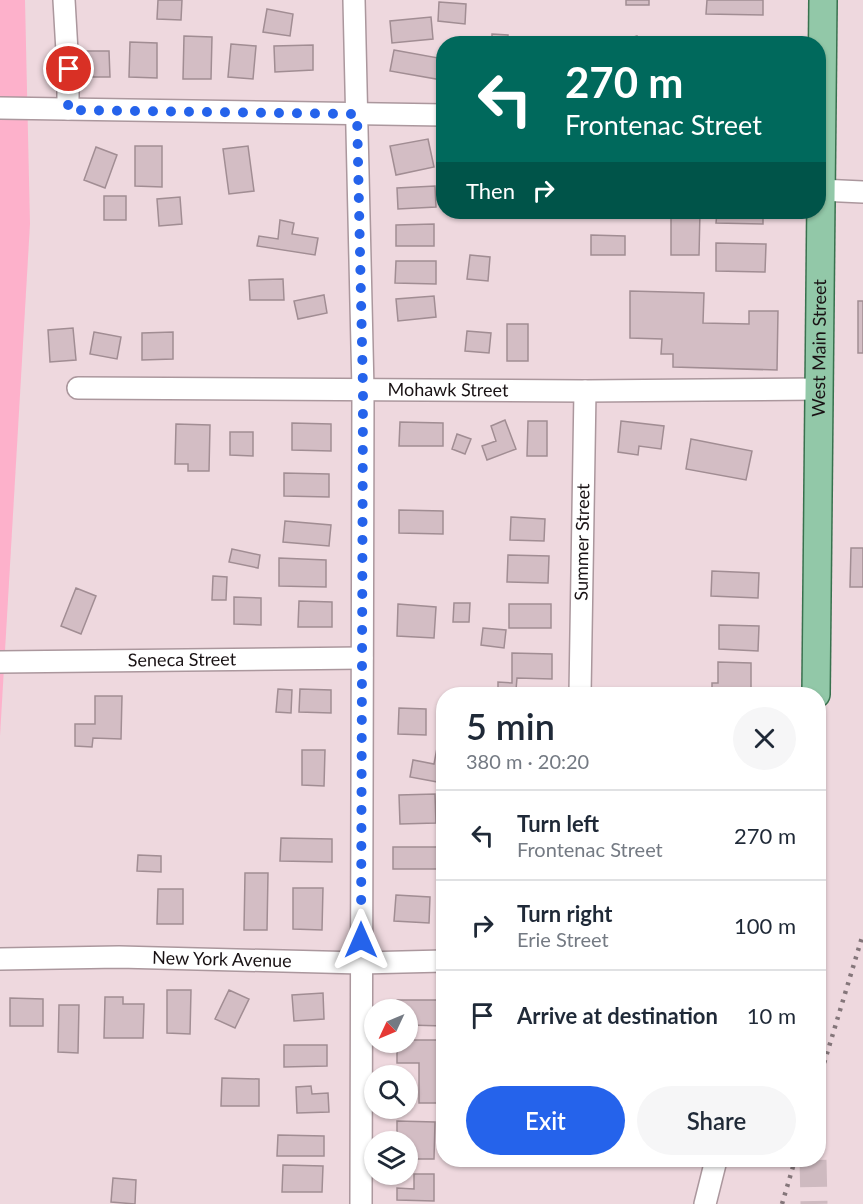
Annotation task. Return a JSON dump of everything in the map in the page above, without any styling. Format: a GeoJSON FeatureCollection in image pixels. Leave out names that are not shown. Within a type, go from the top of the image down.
{"type":"FeatureCollection","features":[{"type":"Feature","properties":{"kind":"main road","name":"West Main Street"},"geometry":{"type":"LineString","coordinates":[[822,36],[823,0]]}},
{"type":"Feature","properties":{"kind":"main road","name":"West Main Street"},"geometry":{"type":"LineString","coordinates":[[816,687],[820,219]]}},
{"type":"Feature","properties":{"kind":"street"},"geometry":{"type":"LineString","coordinates":[[64,0],[69,69],[68,110]]}},
{"type":"Feature","properties":{"kind":"street"},"geometry":{"type":"LineString","coordinates":[[354,0],[363,390],[361,1204]]}},
{"type":"Feature","properties":{"kind":"street"},"geometry":{"type":"LineString","coordinates":[[0,108],[436,114]]}},
{"type":"Feature","properties":{"kind":"street"},"geometry":{"type":"LineString","coordinates":[[826,190],[863,192]]}},
{"type":"Feature","properties":{"kind":"street","name":"Mohawk Street"},"geometry":{"type":"LineString","coordinates":[[78,388],[585,391],[820,389]]}},
{"type":"Feature","properties":{"kind":"street","name":"Summer Street"},"geometry":{"type":"LineString","coordinates":[[580,687],[585,391]]}},
{"type":"Feature","properties":{"kind":"street","name":"Seneca Street"},"geometry":{"type":"LineString","coordinates":[[0,662],[362,658]]}},
{"type":"Feature","properties":{"kind":"street","name":"New York Avenue"},"geometry":{"type":"LineString","coordinates":[[0,960],[119,957],[361,963],[436,961]]}},
{"type":"Feature","properties":{"kind":"street"},"geometry":{"type":"LineString","coordinates":[[705,1204],[714,1167]]}},
{"type":"Feature","properties":{"kind":"shaded area"},"geometry":{"type":"Polygon","coordinates":[[[0,0],[25,0],[30,224],[0,736],[0,0]]]}},
{"type":"Feature","properties":{"kind":"building"},"geometry":{"type":"Polygon","coordinates":[[[158,0],[182,0],[181,20],[157,19],[158,0]]]}},
{"type":"Feature","properties":{"kind":"building"},"geometry":{"type":"Polygon","coordinates":[[[626,0],[649,0],[649,5],[626,5],[626,0]]]}},
{"type":"Feature","properties":{"kind":"building"},"geometry":{"type":"Polygon","coordinates":[[[707,0],[763,0],[763,15],[706,14],[707,0]]]}},
{"type":"Feature","properties":{"kind":"building"},"geometry":{"type":"Polygon","coordinates":[[[439,2],[466,4],[465,24],[438,21],[439,2]]]}},
{"type":"Feature","properties":{"kind":"building"},"geometry":{"type":"Polygon","coordinates":[[[267,9],[293,14],[290,36],[263,32],[267,9]]]}},
{"type":"Feature","properties":{"kind":"building"},"geometry":{"type":"Polygon","coordinates":[[[431,17],[433,39],[392,43],[390,21],[431,17]]]}},
{"type":"Feature","properties":{"kind":"building"},"geometry":{"type":"Polygon","coordinates":[[[492,34],[508,35],[508,36],[492,36],[492,34]]]}},
{"type":"Feature","properties":{"kind":"building"},"geometry":{"type":"Polygon","coordinates":[[[184,36],[212,37],[211,79],[183,79],[184,36]]]}},
{"type":"Feature","properties":{"kind":"building"},"geometry":{"type":"Polygon","coordinates":[[[130,42],[157,43],[157,78],[129,77],[130,42]]]}},
{"type":"Feature","properties":{"kind":"building"},"geometry":{"type":"Polygon","coordinates":[[[231,44],[256,46],[253,79],[228,77],[231,44]]]}},
{"type":"Feature","properties":{"kind":"building"},"geometry":{"type":"Polygon","coordinates":[[[313,45],[313,70],[275,72],[274,46],[313,45]]]}},
{"type":"Feature","properties":{"kind":"building"},"geometry":{"type":"Polygon","coordinates":[[[394,50],[436,58],[436,79],[390,71],[394,50]]]}},
{"type":"Feature","properties":{"kind":"building"},"geometry":{"type":"Polygon","coordinates":[[[84,51],[109,51],[110,77],[85,77],[84,51]]]}},
{"type":"Feature","properties":{"kind":"building"},"geometry":{"type":"Polygon","coordinates":[[[428,139],[434,167],[396,175],[390,146],[428,139]]]}},
{"type":"Feature","properties":{"kind":"building"},"geometry":{"type":"Polygon","coordinates":[[[135,146],[162,146],[162,187],[135,186],[135,146]]]}},
{"type":"Feature","properties":{"kind":"building"},"geometry":{"type":"Polygon","coordinates":[[[248,146],[254,191],[229,194],[223,149],[248,146]]]}},
{"type":"Feature","properties":{"kind":"building"},"geometry":{"type":"Polygon","coordinates":[[[96,147],[117,155],[105,188],[84,180],[96,147]]]}},
{"type":"Feature","properties":{"kind":"building"},"geometry":{"type":"Polygon","coordinates":[[[435,186],[436,207],[398,209],[397,188],[435,186]]]}},
{"type":"Feature","properties":{"kind":"building"},"geometry":{"type":"Polygon","coordinates":[[[104,196],[126,196],[126,220],[104,220],[104,196]]]}},
{"type":"Feature","properties":{"kind":"building"},"geometry":{"type":"Polygon","coordinates":[[[180,197],[182,224],[159,226],[157,199],[180,197]]]}},
{"type":"Feature","properties":{"kind":"building"},"geometry":{"type":"Polygon","coordinates":[[[671,219],[700,219],[699,255],[671,255],[671,219]]]}},
{"type":"Feature","properties":{"kind":"building"},"geometry":{"type":"Polygon","coordinates":[[[716,219],[763,219],[763,224],[716,223],[716,219]]]}},
{"type":"Feature","properties":{"kind":"building"},"geometry":{"type":"Polygon","coordinates":[[[280,220],[294,223],[292,234],[318,238],[315,255],[257,246],[259,236],[278,239],[280,220]]]}},
{"type":"Feature","properties":{"kind":"building"},"geometry":{"type":"Polygon","coordinates":[[[434,224],[434,246],[396,246],[396,225],[434,224]]]}},
{"type":"Feature","properties":{"kind":"building"},"geometry":{"type":"Polygon","coordinates":[[[591,235],[625,236],[625,255],[591,255],[591,235]]]}},
{"type":"Feature","properties":{"kind":"building"},"geometry":{"type":"Polygon","coordinates":[[[716,243],[766,244],[765,272],[716,271],[716,243]]]}},
{"type":"Feature","properties":{"kind":"building"},"geometry":{"type":"Polygon","coordinates":[[[470,255],[490,257],[488,281],[467,279],[470,255]]]}},
{"type":"Feature","properties":{"kind":"building"},"geometry":{"type":"Polygon","coordinates":[[[396,261],[436,261],[436,284],[395,283],[396,261]]]}},
{"type":"Feature","properties":{"kind":"building"},"geometry":{"type":"Polygon","coordinates":[[[283,279],[284,300],[250,300],[249,280],[283,279]]]}},
{"type":"Feature","properties":{"kind":"building"},"geometry":{"type":"Polygon","coordinates":[[[630,291],[704,293],[703,323],[749,324],[749,311],[778,311],[777,370],[673,367],[673,354],[661,354],[662,339],[630,338],[630,291]]]}},
{"type":"Feature","properties":{"kind":"building"},"geometry":{"type":"Polygon","coordinates":[[[324,295],[327,313],[298,319],[294,301],[324,295]]]}},
{"type":"Feature","properties":{"kind":"building"},"geometry":{"type":"Polygon","coordinates":[[[434,296],[436,317],[398,321],[396,299],[434,296]]]}},
{"type":"Feature","properties":{"kind":"building"},"geometry":{"type":"Polygon","coordinates":[[[858,301],[863,301],[863,353],[858,353],[858,301]]]}},
{"type":"Feature","properties":{"kind":"building"},"geometry":{"type":"Polygon","coordinates":[[[507,324],[528,324],[528,361],[507,361],[507,324]]]}},
{"type":"Feature","properties":{"kind":"building"},"geometry":{"type":"Polygon","coordinates":[[[73,328],[76,360],[50,362],[48,330],[73,328]]]}},
{"type":"Feature","properties":{"kind":"building"},"geometry":{"type":"Polygon","coordinates":[[[467,331],[491,333],[489,353],[465,351],[467,331]]]}},
{"type":"Feature","properties":{"kind":"building"},"geometry":{"type":"Polygon","coordinates":[[[94,332],[121,337],[117,359],[90,354],[94,332]]]}},
{"type":"Feature","properties":{"kind":"building"},"geometry":{"type":"Polygon","coordinates":[[[173,332],[173,359],[142,360],[142,333],[173,332]]]}},
{"type":"Feature","properties":{"kind":"building"},"geometry":{"type":"Polygon","coordinates":[[[505,420],[516,449],[487,460],[482,446],[496,441],[491,426],[505,420]]]}},
{"type":"Feature","properties":{"kind":"building"},"geometry":{"type":"Polygon","coordinates":[[[528,421],[547,421],[547,456],[527,456],[528,421]]]}},
{"type":"Feature","properties":{"kind":"building"},"geometry":{"type":"Polygon","coordinates":[[[621,421],[664,426],[661,449],[639,446],[638,455],[618,452],[621,421]]]}},
{"type":"Feature","properties":{"kind":"building"},"geometry":{"type":"Polygon","coordinates":[[[400,422],[443,423],[443,446],[399,446],[400,422]]]}},
{"type":"Feature","properties":{"kind":"building"},"geometry":{"type":"Polygon","coordinates":[[[292,423],[331,424],[331,451],[292,450],[292,423]]]}},
{"type":"Feature","properties":{"kind":"building"},"geometry":{"type":"Polygon","coordinates":[[[176,424],[210,425],[209,471],[188,471],[188,464],[175,464],[176,424]]]}},
{"type":"Feature","properties":{"kind":"building"},"geometry":{"type":"Polygon","coordinates":[[[230,432],[253,432],[253,456],[230,455],[230,432]]]}},
{"type":"Feature","properties":{"kind":"building"},"geometry":{"type":"Polygon","coordinates":[[[457,434],[471,439],[465,454],[452,449],[457,434]]]}},
{"type":"Feature","properties":{"kind":"building"},"geometry":{"type":"Polygon","coordinates":[[[691,439],[752,451],[746,480],[686,469],[691,439]]]}},
{"type":"Feature","properties":{"kind":"building"},"geometry":{"type":"Polygon","coordinates":[[[284,473],[329,474],[329,497],[284,496],[284,473]]]}},
{"type":"Feature","properties":{"kind":"building"},"geometry":{"type":"Polygon","coordinates":[[[399,510],[443,511],[443,534],[399,533],[399,510]]]}},
{"type":"Feature","properties":{"kind":"building"},"geometry":{"type":"Polygon","coordinates":[[[511,517],[545,519],[544,541],[510,540],[511,517]]]}},
{"type":"Feature","properties":{"kind":"building"},"geometry":{"type":"Polygon","coordinates":[[[285,521],[331,525],[329,546],[283,542],[285,521]]]}},
{"type":"Feature","properties":{"kind":"building"},"geometry":{"type":"Polygon","coordinates":[[[851,548],[863,548],[863,587],[850,587],[851,548]]]}},
{"type":"Feature","properties":{"kind":"building"},"geometry":{"type":"Polygon","coordinates":[[[232,549],[260,555],[258,568],[229,562],[232,549]]]}},
{"type":"Feature","properties":{"kind":"building"},"geometry":{"type":"Polygon","coordinates":[[[508,555],[549,556],[548,583],[507,582],[508,555]]]}},
{"type":"Feature","properties":{"kind":"building"},"geometry":{"type":"Polygon","coordinates":[[[279,558],[326,560],[326,587],[279,586],[279,558]]]}},
{"type":"Feature","properties":{"kind":"building"},"geometry":{"type":"Polygon","coordinates":[[[712,571],[759,573],[758,598],[711,596],[712,571]]]}},
{"type":"Feature","properties":{"kind":"building"},"geometry":{"type":"Polygon","coordinates":[[[213,576],[227,577],[226,600],[212,600],[213,576]]]}},
{"type":"Feature","properties":{"kind":"building"},"geometry":{"type":"Polygon","coordinates":[[[76,588],[96,596],[81,634],[61,626],[76,588]]]}},
{"type":"Feature","properties":{"kind":"building"},"geometry":{"type":"Polygon","coordinates":[[[234,597],[261,598],[261,625],[234,624],[234,597]]]}},
{"type":"Feature","properties":{"kind":"building"},"geometry":{"type":"Polygon","coordinates":[[[299,601],[332,602],[332,627],[298,627],[299,601]]]}},
{"type":"Feature","properties":{"kind":"building"},"geometry":{"type":"Polygon","coordinates":[[[454,603],[470,603],[469,622],[453,622],[454,603]]]}},
{"type":"Feature","properties":{"kind":"building"},"geometry":{"type":"Polygon","coordinates":[[[398,604],[436,607],[434,638],[397,636],[398,604]]]}},
{"type":"Feature","properties":{"kind":"building"},"geometry":{"type":"Polygon","coordinates":[[[509,604],[551,604],[551,628],[509,628],[509,604]]]}},
{"type":"Feature","properties":{"kind":"building"},"geometry":{"type":"Polygon","coordinates":[[[719,625],[759,626],[758,651],[719,649],[719,625]]]}},
{"type":"Feature","properties":{"kind":"building"},"geometry":{"type":"Polygon","coordinates":[[[483,628],[506,630],[504,648],[481,645],[483,628]]]}},
{"type":"Feature","properties":{"kind":"building"},"geometry":{"type":"Polygon","coordinates":[[[512,653],[552,654],[552,679],[517,678],[516,687],[498,687],[498,682],[512,683],[512,653]]]}},
{"type":"Feature","properties":{"kind":"building"},"geometry":{"type":"Polygon","coordinates":[[[718,662],[751,663],[751,687],[712,687],[712,683],[718,683],[718,662]]]}},
{"type":"Feature","properties":{"kind":"building"},"geometry":{"type":"Polygon","coordinates":[[[278,689],[292,690],[291,713],[276,712],[278,689]]]}},
{"type":"Feature","properties":{"kind":"building"},"geometry":{"type":"Polygon","coordinates":[[[300,689],[331,690],[331,713],[299,712],[300,689]]]}},
{"type":"Feature","properties":{"kind":"building"},"geometry":{"type":"Polygon","coordinates":[[[95,696],[122,696],[121,739],[93,738],[92,747],[75,746],[75,724],[95,724],[95,696]]]}},
{"type":"Feature","properties":{"kind":"building"},"geometry":{"type":"Polygon","coordinates":[[[399,708],[426,709],[426,735],[398,734],[399,708]]]}},
{"type":"Feature","properties":{"kind":"building"},"geometry":{"type":"Polygon","coordinates":[[[302,750],[325,750],[324,786],[302,785],[302,750]]]}},
{"type":"Feature","properties":{"kind":"building"},"geometry":{"type":"Polygon","coordinates":[[[436,753],[436,782],[410,777],[413,760],[434,764],[436,753]]]}},
{"type":"Feature","properties":{"kind":"building"},"geometry":{"type":"Polygon","coordinates":[[[435,794],[436,823],[400,824],[399,795],[435,794]]]}},
{"type":"Feature","properties":{"kind":"building"},"geometry":{"type":"Polygon","coordinates":[[[281,838],[332,839],[332,862],[280,861],[281,838]]]}},
{"type":"Feature","properties":{"kind":"building"},"geometry":{"type":"Polygon","coordinates":[[[393,847],[436,847],[436,869],[393,869],[393,847]]]}},
{"type":"Feature","properties":{"kind":"building"},"geometry":{"type":"Polygon","coordinates":[[[138,855],[161,856],[161,872],[137,871],[138,855]]]}},
{"type":"Feature","properties":{"kind":"building"},"geometry":{"type":"Polygon","coordinates":[[[245,873],[268,873],[267,930],[244,930],[245,873]]]}},
{"type":"Feature","properties":{"kind":"building"},"geometry":{"type":"Polygon","coordinates":[[[293,888],[323,888],[322,930],[293,929],[293,888]]]}},
{"type":"Feature","properties":{"kind":"building"},"geometry":{"type":"Polygon","coordinates":[[[158,889],[183,889],[183,924],[157,924],[158,889]]]}},
{"type":"Feature","properties":{"kind":"building"},"geometry":{"type":"Polygon","coordinates":[[[396,895],[430,897],[429,923],[394,921],[396,895]]]}},
{"type":"Feature","properties":{"kind":"building"},"geometry":{"type":"Polygon","coordinates":[[[167,990],[191,990],[190,1034],[167,1033],[167,990]]]}},
{"type":"Feature","properties":{"kind":"building"},"geometry":{"type":"Polygon","coordinates":[[[229,990],[249,999],[235,1028],[215,1019],[229,990]]]}},
{"type":"Feature","properties":{"kind":"building"},"geometry":{"type":"Polygon","coordinates":[[[323,993],[324,1019],[294,1021],[292,995],[323,993]]]}},
{"type":"Feature","properties":{"kind":"building"},"geometry":{"type":"Polygon","coordinates":[[[105,997],[123,997],[123,1004],[144,1004],[143,1038],[104,1038],[105,997]]]}},
{"type":"Feature","properties":{"kind":"building"},"geometry":{"type":"Polygon","coordinates":[[[10,998],[43,999],[43,1026],[10,1026],[10,998]]]}},
{"type":"Feature","properties":{"kind":"building"},"geometry":{"type":"Polygon","coordinates":[[[418,1000],[436,1000],[436,1026],[418,1025],[418,1000]]]}},
{"type":"Feature","properties":{"kind":"building"},"geometry":{"type":"Polygon","coordinates":[[[59,1005],[79,1005],[78,1053],[58,1052],[59,1005]]]}},
{"type":"Feature","properties":{"kind":"building"},"geometry":{"type":"Polygon","coordinates":[[[418,1040],[436,1040],[436,1103],[419,1103],[419,1063],[397,1063],[397,1053],[418,1053],[418,1040]]]}},
{"type":"Feature","properties":{"kind":"building"},"geometry":{"type":"Polygon","coordinates":[[[284,1045],[327,1045],[327,1066],[284,1067],[284,1045]]]}},
{"type":"Feature","properties":{"kind":"building"},"geometry":{"type":"Polygon","coordinates":[[[222,1078],[259,1079],[259,1106],[221,1106],[222,1078]]]}},
{"type":"Feature","properties":{"kind":"building"},"geometry":{"type":"Polygon","coordinates":[[[311,1086],[312,1094],[328,1093],[329,1112],[297,1113],[296,1087],[311,1086]]]}},
{"type":"Feature","properties":{"kind":"building"},"geometry":{"type":"Polygon","coordinates":[[[397,1121],[435,1122],[434,1159],[418,1159],[418,1131],[397,1131],[397,1121]]]}},
{"type":"Feature","properties":{"kind":"building"},"geometry":{"type":"Polygon","coordinates":[[[278,1135],[324,1136],[324,1156],[277,1156],[278,1135]]]}},
{"type":"Feature","properties":{"kind":"building"},"geometry":{"type":"Polygon","coordinates":[[[283,1165],[323,1166],[322,1192],[282,1192],[283,1165]]]}},
{"type":"Feature","properties":{"kind":"building"},"geometry":{"type":"Polygon","coordinates":[[[418,1174],[434,1174],[434,1201],[397,1200],[397,1188],[414,1189],[414,1185],[418,1185],[418,1174]]]}},
{"type":"Feature","properties":{"kind":"building"},"geometry":{"type":"Polygon","coordinates":[[[113,1178],[136,1180],[135,1204],[111,1202],[113,1178]]]}},
{"type":"Feature","properties":{"kind":"tunnel"},"geometry":{"type":"LineString","coordinates":[[813,1167],[814,1204]]}},
{"type":"Feature","properties":{"kind":"railway"},"geometry":{"type":"LineString","coordinates":[[826,1057],[863,934]]}},
{"type":"Feature","properties":{"kind":"railway"},"geometry":{"type":"LineString","coordinates":[[782,1204],[793,1167]]}},
{"type":"Feature","properties":{"kind":"route"},"geometry":{"type":"LineString","coordinates":[[69,69],[68,110],[357,114],[363,390],[361,940]]}}]}
